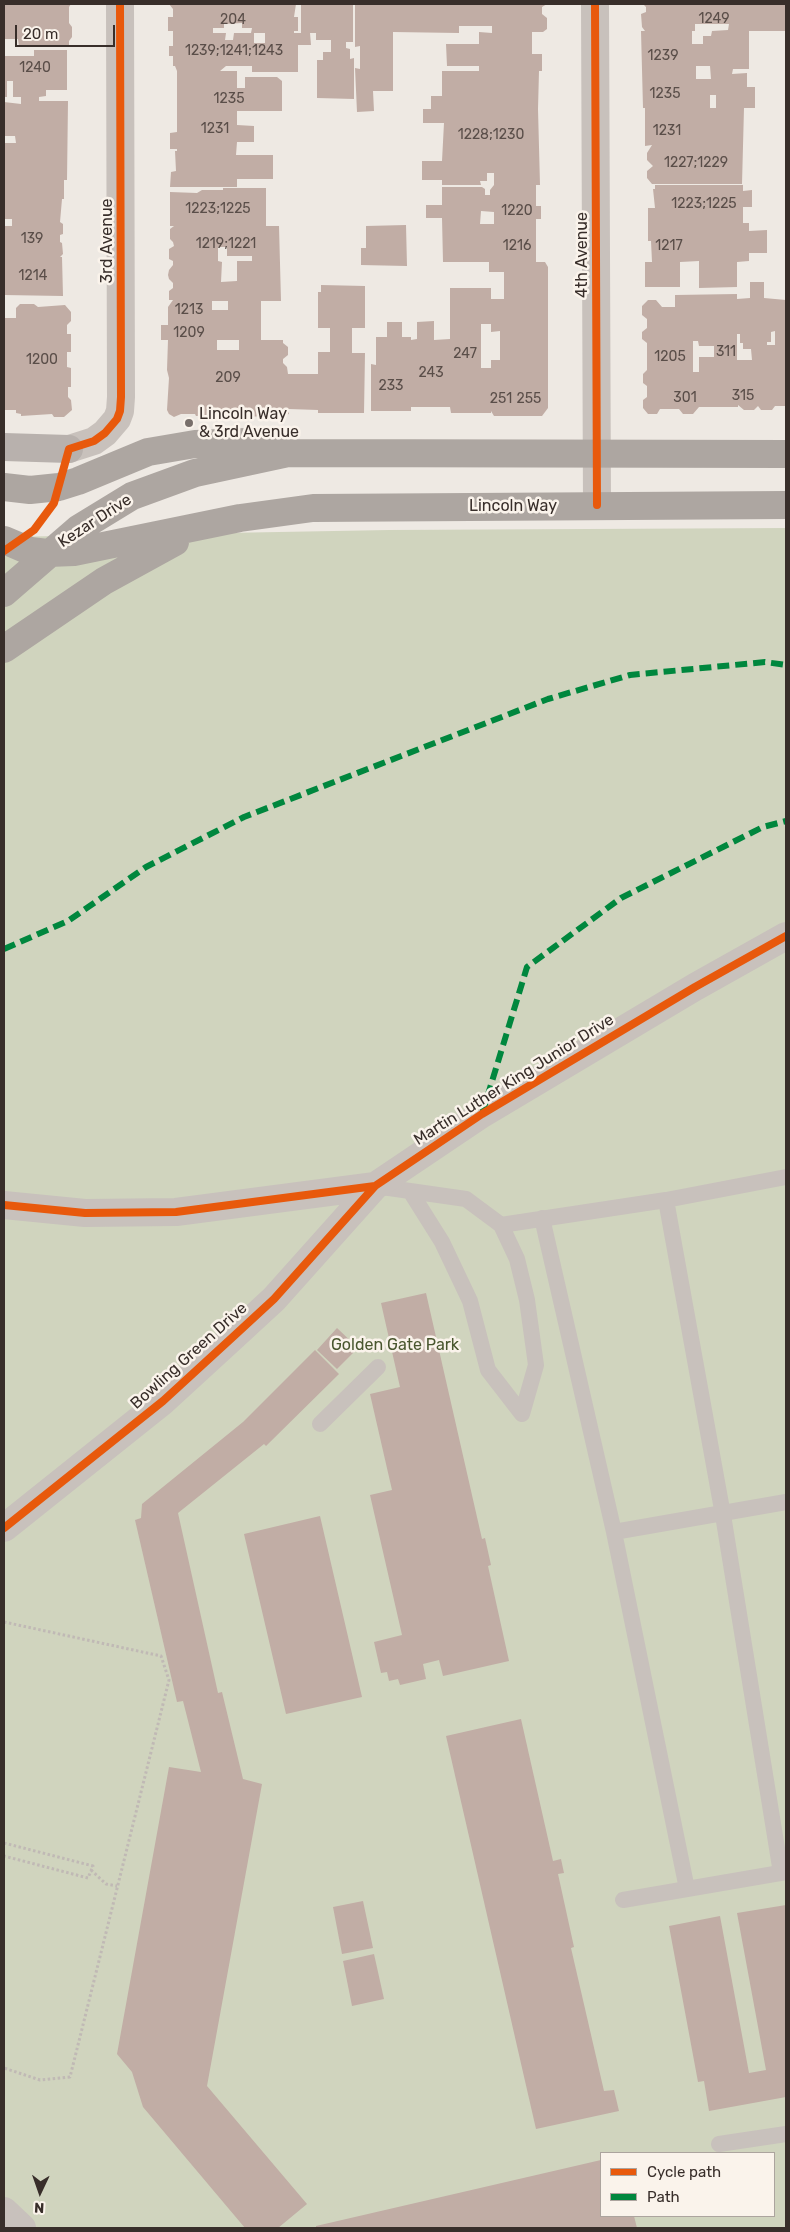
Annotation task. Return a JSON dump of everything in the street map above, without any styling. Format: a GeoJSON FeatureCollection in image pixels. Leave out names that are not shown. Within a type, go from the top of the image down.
{"type":"FeatureCollection","features":[{"type":"Feature","properties":{"kind":"main road"},"geometry":{"type":"LineString","coordinates":[[4,487],[30,490],[59,487],[78,481],[123,460],[148,452],[195,444],[246,442],[288,453],[786,454]]}},
{"type":"Feature","properties":{"kind":"main road"},"geometry":{"type":"LineString","coordinates":[[4,447],[69,449]]}},
{"type":"Feature","properties":{"kind":"main road","name":"Kezar Drive"},"geometry":{"type":"LineString","coordinates":[[4,593],[78,529],[132,496],[195,473],[288,453]]}},
{"type":"Feature","properties":{"kind":"main road","name":"Lincoln Way"},"geometry":{"type":"LineString","coordinates":[[240,518],[277,512],[332,507],[786,505]]}},
{"type":"Feature","properties":{"kind":"main road"},"geometry":{"type":"LineString","coordinates":[[4,540],[30,551],[48,553],[95,549],[240,518]]}},
{"type":"Feature","properties":{"kind":"main road"},"geometry":{"type":"LineString","coordinates":[[4,649],[104,581],[142,558],[208,528],[240,518]]}},
{"type":"Feature","properties":{"kind":"street","name":"3rd Avenue"},"geometry":{"type":"LineString","coordinates":[[69,449],[94,441],[105,433],[117,419],[121,397],[120,4]]}},
{"type":"Feature","properties":{"kind":"street","name":"4th Avenue"},"geometry":{"type":"LineString","coordinates":[[595,4],[597,505]]}},
{"type":"Feature","properties":{"kind":"street","name":"Martin Luther King Junior Drive"},"geometry":{"type":"LineString","coordinates":[[4,1204],[85,1213],[176,1212],[375,1186],[482,1114],[695,987],[786,936]]}},
{"type":"Feature","properties":{"kind":"street","name":"Bowling Green Drive"},"geometry":{"type":"LineString","coordinates":[[4,1528],[163,1401],[235,1336],[280,1292],[375,1186]]}},
{"type":"Feature","properties":{"kind":"street"},"geometry":{"type":"LineString","coordinates":[[4,2211],[22,2228]]}},
{"type":"Feature","properties":{"kind":"lane"},"geometry":{"type":"LineString","coordinates":[[501,1225],[666,1200],[786,1177]]}},
{"type":"Feature","properties":{"kind":"lane"},"geometry":{"type":"LineString","coordinates":[[375,1186],[410,1191],[466,1199],[501,1225],[517,1258],[527,1300],[536,1365],[522,1414],[488,1370],[470,1301],[438,1235],[410,1191]]}},
{"type":"Feature","properties":{"kind":"lane"},"geometry":{"type":"LineString","coordinates":[[623,1900],[784,1873],[666,1200]]}},
{"type":"Feature","properties":{"kind":"lane"},"geometry":{"type":"LineString","coordinates":[[542,1218],[614,1532],[687,1889]]}},
{"type":"Feature","properties":{"kind":"lane"},"geometry":{"type":"LineString","coordinates":[[320,1424],[378,1367]]}},
{"type":"Feature","properties":{"kind":"lane"},"geometry":{"type":"LineString","coordinates":[[614,1532],[722,1515],[786,1502]]}},
{"type":"Feature","properties":{"kind":"lane"},"geometry":{"type":"LineString","coordinates":[[719,2144],[786,2134]]}},
{"type":"Feature","properties":{"kind":"path"},"geometry":{"type":"LineString","coordinates":[[4,1622],[161,1656],[168,1680],[70,2077],[40,2080],[4,2068]]}},
{"type":"Feature","properties":{"kind":"path"},"geometry":{"type":"LineString","coordinates":[[4,1842],[93,1866],[88,1878],[4,1856]]}},
{"type":"Feature","properties":{"kind":"path"},"geometry":{"type":"LineString","coordinates":[[91,1870],[106,1884],[117,1886]]}},
{"type":"Feature","properties":{"kind":"green space","name":"Golden Gate Park"},"geometry":{"type":"Polygon","coordinates":[[[786,528],[786,2228],[4,2228],[4,537],[389,530],[786,528]]]}},
{"type":"Feature","properties":{"kind":"building"},"geometry":{"type":"Polygon","coordinates":[[[4,4],[71,4],[69,7],[69,23],[72,27],[72,37],[69,41],[69,47],[19,46],[18,39],[4,39],[4,4]]]}},
{"type":"Feature","properties":{"kind":"building"},"geometry":{"type":"Polygon","coordinates":[[[169,4],[296,4],[294,17],[298,17],[298,31],[294,31],[294,33],[301,33],[301,5],[353,4],[353,42],[346,42],[346,48],[350,49],[350,59],[354,58],[354,99],[317,98],[317,60],[323,60],[323,52],[331,52],[331,40],[316,40],[316,33],[310,33],[311,45],[298,45],[298,72],[252,72],[252,66],[226,66],[220,71],[237,71],[237,88],[245,88],[245,77],[277,77],[282,81],[282,111],[237,111],[237,125],[254,126],[254,142],[237,142],[236,155],[273,155],[273,179],[237,179],[237,187],[170,187],[171,172],[176,171],[175,151],[177,151],[177,149],[170,149],[170,133],[177,132],[177,71],[175,66],[173,66],[173,56],[169,56],[169,46],[173,46],[173,31],[168,31],[168,17],[173,17],[173,9],[169,4]],[[242,23],[224,24],[224,28],[213,28],[213,33],[226,33],[225,40],[233,40],[234,33],[251,33],[252,28],[242,28],[242,23]],[[254,33],[254,43],[265,43],[265,33],[254,33]]]}},
{"type":"Feature","properties":{"kind":"building"},"geometry":{"type":"Polygon","coordinates":[[[355,4],[547,4],[542,7],[542,14],[547,18],[547,29],[543,32],[532,32],[532,54],[542,54],[542,71],[539,71],[538,109],[540,185],[536,185],[536,206],[541,206],[541,219],[536,219],[536,262],[545,262],[548,267],[548,408],[542,416],[494,416],[491,411],[491,413],[451,413],[450,407],[411,407],[411,411],[371,411],[371,364],[376,365],[376,337],[387,337],[387,322],[402,322],[402,337],[411,337],[411,340],[417,339],[417,322],[434,321],[434,340],[450,339],[450,288],[491,288],[491,299],[504,299],[504,272],[489,272],[489,262],[443,262],[442,218],[426,218],[426,205],[442,205],[442,187],[482,187],[485,189],[485,195],[490,195],[490,190],[494,185],[494,173],[487,173],[487,181],[480,181],[481,185],[442,185],[442,180],[422,180],[422,161],[442,161],[444,123],[423,123],[423,109],[431,109],[431,96],[442,96],[442,71],[479,71],[479,66],[447,66],[446,44],[479,44],[479,32],[492,33],[492,26],[459,26],[459,33],[393,32],[393,91],[373,91],[374,111],[357,112],[355,68],[360,69],[360,46],[355,47],[355,4]],[[481,211],[480,224],[494,224],[494,212],[481,211]],[[481,324],[481,368],[491,368],[491,360],[500,360],[500,331],[491,332],[491,324],[481,324]]]}},
{"type":"Feature","properties":{"kind":"building"},"geometry":{"type":"Polygon","coordinates":[[[643,4],[786,4],[786,31],[749,31],[749,69],[733,69],[732,74],[747,73],[747,87],[755,87],[755,108],[744,108],[742,184],[652,184],[647,178],[647,171],[653,166],[647,160],[647,153],[652,145],[645,146],[645,108],[643,108],[641,31],[645,31],[642,27],[641,14],[646,12],[646,7],[643,4]],[[695,24],[695,31],[692,31],[692,44],[703,44],[703,36],[711,36],[712,31],[728,30],[729,24],[695,24]],[[696,66],[696,79],[711,79],[710,66],[696,66]],[[710,95],[710,108],[716,108],[716,95],[710,95]]]}},
{"type":"Feature","properties":{"kind":"building"},"geometry":{"type":"Polygon","coordinates":[[[34,50],[67,50],[67,90],[46,90],[46,96],[39,97],[39,101],[68,101],[67,180],[64,180],[64,199],[62,199],[60,222],[63,224],[63,234],[60,235],[60,242],[62,243],[63,254],[60,257],[62,257],[63,296],[4,295],[4,226],[12,226],[12,219],[4,219],[4,143],[16,143],[15,136],[4,136],[4,102],[21,104],[21,97],[13,97],[13,81],[7,81],[7,97],[4,97],[4,56],[34,56],[34,50]]]}},
{"type":"Feature","properties":{"kind":"building"},"geometry":{"type":"Polygon","coordinates":[[[655,185],[743,185],[743,191],[752,190],[752,207],[743,207],[743,223],[749,223],[749,231],[767,230],[767,253],[749,253],[749,261],[737,262],[737,287],[699,288],[699,261],[680,262],[680,287],[645,287],[645,262],[652,262],[651,241],[648,241],[648,208],[655,208],[653,189],[655,189],[655,185]]]}},
{"type":"Feature","properties":{"kind":"building"},"geometry":{"type":"Polygon","coordinates":[[[223,188],[266,188],[266,226],[279,226],[281,301],[261,301],[261,340],[283,340],[283,343],[288,347],[288,355],[283,359],[283,363],[287,367],[288,374],[318,374],[318,352],[330,352],[330,328],[318,328],[318,292],[321,292],[321,285],[365,286],[365,328],[352,328],[352,353],[365,353],[364,413],[318,413],[318,410],[289,409],[289,414],[285,415],[285,417],[273,417],[273,415],[250,417],[248,414],[196,416],[195,414],[181,414],[174,417],[169,414],[167,410],[169,378],[167,370],[168,340],[161,340],[161,325],[168,325],[168,307],[173,300],[169,300],[169,291],[173,288],[173,283],[168,275],[173,265],[173,261],[169,259],[169,249],[174,246],[170,239],[170,229],[174,226],[170,226],[170,192],[197,193],[202,190],[223,190],[223,188]],[[218,247],[218,261],[222,262],[221,282],[237,281],[237,261],[252,261],[252,256],[227,256],[227,247],[218,247]],[[212,301],[212,310],[228,310],[228,301],[212,301]],[[217,340],[217,350],[239,350],[239,340],[217,340]]]}},
{"type":"Feature","properties":{"kind":"building"},"geometry":{"type":"Polygon","coordinates":[[[406,225],[407,266],[361,265],[361,248],[366,248],[366,226],[406,225]]]}},
{"type":"Feature","properties":{"kind":"building"},"geometry":{"type":"Polygon","coordinates":[[[750,282],[764,282],[764,298],[786,300],[786,406],[775,406],[772,410],[761,410],[758,406],[754,410],[744,410],[738,405],[738,407],[699,407],[693,414],[683,414],[679,409],[660,409],[657,414],[648,414],[643,408],[643,400],[647,397],[647,386],[643,383],[643,374],[647,370],[647,343],[642,339],[642,332],[647,328],[647,319],[642,315],[642,306],[648,300],[656,300],[662,307],[675,307],[675,295],[737,294],[737,299],[750,298],[750,282]],[[775,331],[771,332],[771,342],[767,342],[767,345],[775,345],[775,331]],[[737,334],[737,360],[752,360],[751,349],[743,349],[743,343],[740,343],[740,334],[737,334]],[[693,341],[693,372],[699,372],[699,357],[714,357],[714,346],[699,346],[698,341],[693,341]]]}},
{"type":"Feature","properties":{"kind":"building"},"geometry":{"type":"Polygon","coordinates":[[[20,304],[34,304],[38,307],[65,305],[71,312],[71,321],[67,325],[67,334],[71,334],[71,352],[67,352],[67,367],[71,368],[71,387],[68,387],[68,397],[71,400],[72,410],[64,417],[54,417],[52,414],[21,416],[21,414],[16,413],[16,410],[4,410],[4,318],[16,318],[16,308],[20,304]]]}},
{"type":"Feature","properties":{"kind":"building"},"geometry":{"type":"Polygon","coordinates":[[[426,1293],[482,1539],[485,1538],[491,1565],[488,1566],[509,1661],[443,1676],[439,1660],[423,1664],[426,1679],[400,1685],[398,1679],[389,1681],[387,1672],[381,1673],[374,1642],[402,1635],[370,1495],[392,1490],[370,1394],[400,1387],[381,1303],[426,1293]]]}},
{"type":"Feature","properties":{"kind":"building"},"geometry":{"type":"Polygon","coordinates":[[[337,1328],[358,1348],[337,1369],[317,1350],[337,1328]]]}},
{"type":"Feature","properties":{"kind":"building"},"geometry":{"type":"Polygon","coordinates":[[[315,1350],[339,1374],[266,1446],[264,1444],[178,1513],[218,1693],[222,1692],[243,1779],[262,1784],[207,2086],[307,2204],[278,2228],[245,2228],[143,2107],[132,2072],[117,2054],[169,1767],[201,1772],[183,1701],[177,1702],[135,1520],[141,1518],[142,1504],[243,1422],[315,1350]]]}},
{"type":"Feature","properties":{"kind":"building"},"geometry":{"type":"Polygon","coordinates":[[[320,1516],[362,1697],[286,1714],[244,1534],[320,1516]]]}},
{"type":"Feature","properties":{"kind":"building"},"geometry":{"type":"Polygon","coordinates":[[[521,1719],[553,1861],[561,1859],[564,1873],[558,1874],[574,1947],[571,1948],[604,2091],[614,2090],[619,2111],[536,2129],[446,1736],[521,1719]]]}},
{"type":"Feature","properties":{"kind":"building"},"geometry":{"type":"Polygon","coordinates":[[[363,1901],[373,1948],[342,1954],[333,1907],[363,1901]]]}},
{"type":"Feature","properties":{"kind":"building"},"geometry":{"type":"Polygon","coordinates":[[[786,1905],[786,2097],[709,2111],[704,2081],[698,2082],[669,1926],[720,1916],[749,2073],[766,2070],[737,1913],[786,1905]]]}},
{"type":"Feature","properties":{"kind":"building"},"geometry":{"type":"Polygon","coordinates":[[[374,1954],[384,1999],[352,2006],[343,1961],[374,1954]]]}},
{"type":"Feature","properties":{"kind":"building"},"geometry":{"type":"Polygon","coordinates":[[[600,2160],[600,2217],[634,2217],[637,2228],[316,2228],[316,2226],[600,2160]]]}},
{"type":"Feature","properties":{"kind":"marked path"},"geometry":{"type":"LineString","coordinates":[[4,949],[68,921],[146,867],[244,817],[548,699],[630,675],[765,662],[786,665]]}},
{"type":"Feature","properties":{"kind":"marked path"},"geometry":{"type":"LineString","coordinates":[[482,1114],[527,967],[621,898],[763,827],[786,821]]}},
{"type":"Feature","properties":{"kind":"cycle path"},"geometry":{"type":"LineString","coordinates":[[4,551],[34,530],[54,503],[69,449],[94,441],[105,433],[117,419],[120,411],[120,4]]}},
{"type":"Feature","properties":{"kind":"cycle path"},"geometry":{"type":"LineString","coordinates":[[595,4],[597,505]]}},
{"type":"Feature","properties":{"kind":"cycle path"},"geometry":{"type":"LineString","coordinates":[[4,1205],[85,1213],[176,1212],[375,1186],[482,1114],[695,987],[786,936]]}},
{"type":"Feature","properties":{"kind":"cycle path"},"geometry":{"type":"LineString","coordinates":[[4,1528],[163,1401],[235,1335],[274,1299],[375,1186]]}},
{"type":"Feature","properties":{"kind":"place","name":"Lincoln Way & 3rd Avenue"},"geometry":{"type":"Point","coordinates":[189,423]}}]}
